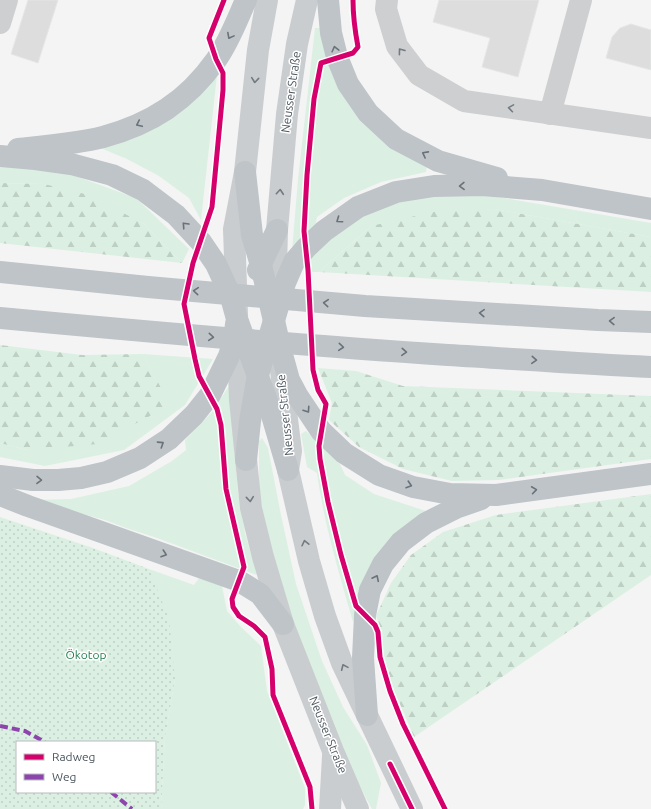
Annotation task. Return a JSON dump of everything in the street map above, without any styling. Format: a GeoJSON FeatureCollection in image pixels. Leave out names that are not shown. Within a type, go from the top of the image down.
{"type":"FeatureCollection","features":[{"type":"Feature","properties":{"kind":"highway"},"geometry":{"type":"LineString","coordinates":[[0,152],[73,143],[102,137],[129,129],[157,116],[180,100],[200,81],[216,59],[231,33],[246,0]]}},
{"type":"Feature","properties":{"kind":"highway"},"geometry":{"type":"LineString","coordinates":[[328,0],[331,33],[337,57],[348,84],[368,113],[396,139],[438,161],[542,190]]}},
{"type":"Feature","properties":{"kind":"highway"},"geometry":{"type":"LineString","coordinates":[[0,156],[71,164],[112,175],[143,190],[176,215],[201,242],[216,264],[231,297],[237,319],[271,412],[288,470]]}},
{"type":"Feature","properties":{"kind":"highway"},"geometry":{"type":"LineString","coordinates":[[245,172],[252,235],[261,265],[289,380],[321,431],[344,452],[379,475],[413,487],[450,494],[496,495],[651,474]]}},
{"type":"Feature","properties":{"kind":"highway"},"geometry":{"type":"LineString","coordinates":[[246,460],[250,421],[258,375],[275,322],[285,283],[294,262],[324,231],[358,208],[396,192],[434,186],[482,185],[542,190],[651,209]]}},
{"type":"Feature","properties":{"kind":"highway"},"geometry":{"type":"LineString","coordinates":[[0,476],[33,480],[81,478],[107,472],[140,458],[169,439],[194,415],[210,396],[229,356],[234,340],[237,319],[277,230]]}},
{"type":"Feature","properties":{"kind":"highway"},"geometry":{"type":"LineString","coordinates":[[0,272],[148,287],[365,306],[651,322]]}},
{"type":"Feature","properties":{"kind":"highway"},"geometry":{"type":"LineString","coordinates":[[0,318],[145,332],[365,349],[596,365],[651,367]]}},
{"type":"Feature","properties":{"kind":"highway"},"geometry":{"type":"LineString","coordinates":[[0,494],[28,506],[239,581],[260,594],[283,624]]}},
{"type":"Feature","properties":{"kind":"highway"},"geometry":{"type":"LineString","coordinates":[[366,715],[363,658],[365,615],[370,590],[383,564],[401,542],[426,523],[458,507],[496,495]]}},
{"type":"Feature","properties":{"kind":"main road","name":"Neusser Straße"},"geometry":{"type":"LineString","coordinates":[[267,0],[258,50],[245,172],[234,229],[240,400],[251,508],[263,557],[283,624],[333,751],[358,809]]}},
{"type":"Feature","properties":{"kind":"main road","name":"Neusser Straße"},"geometry":{"type":"LineString","coordinates":[[307,0],[297,44],[287,114],[277,230],[275,322],[291,451],[288,470],[309,561],[325,616],[342,663],[412,809]]}},
{"type":"Feature","properties":{"kind":"main road"},"geometry":{"type":"LineString","coordinates":[[330,809],[333,751]]}},
{"type":"Feature","properties":{"kind":"street"},"geometry":{"type":"LineString","coordinates":[[0,22],[7,0]]}},
{"type":"Feature","properties":{"kind":"street"},"geometry":{"type":"LineString","coordinates":[[386,0],[386,9],[397,46],[419,75],[464,101],[651,128]]}},
{"type":"Feature","properties":{"kind":"street"},"geometry":{"type":"LineString","coordinates":[[550,114],[581,0]]}},
{"type":"Feature","properties":{"kind":"green space"},"geometry":{"type":"Polygon","coordinates":[[[315,28],[323,28],[327,54],[427,165],[426,172],[381,182],[344,198],[317,217],[315,227],[292,251],[298,179],[315,28]]]}},
{"type":"Feature","properties":{"kind":"green space"},"geometry":{"type":"Polygon","coordinates":[[[217,75],[201,220],[189,198],[159,176],[127,159],[98,147],[217,75]]]}},
{"type":"Feature","properties":{"kind":"green space"},"geometry":{"type":"Polygon","coordinates":[[[0,165],[70,174],[136,198],[189,249],[182,263],[144,224],[44,184],[0,183],[0,165]]]}},
{"type":"Feature","properties":{"kind":"green space"},"geometry":{"type":"Polygon","coordinates":[[[0,183],[44,184],[89,195],[144,224],[182,263],[0,243],[0,183]]]}},
{"type":"Feature","properties":{"kind":"green space"},"geometry":{"type":"Polygon","coordinates":[[[446,194],[492,196],[651,223],[651,237],[494,209],[371,226],[319,272],[310,272],[310,256],[341,229],[362,215],[393,203],[446,194]]]}},
{"type":"Feature","properties":{"kind":"green space"},"geometry":{"type":"Polygon","coordinates":[[[494,209],[651,237],[651,292],[319,272],[371,226],[433,212],[494,209]]]}},
{"type":"Feature","properties":{"kind":"green space"},"geometry":{"type":"Polygon","coordinates":[[[0,345],[82,355],[143,354],[170,405],[98,444],[27,450],[0,443],[0,345]]]}},
{"type":"Feature","properties":{"kind":"green space"},"geometry":{"type":"Polygon","coordinates":[[[143,354],[213,359],[185,405],[124,450],[45,466],[0,457],[0,443],[27,450],[169,405],[143,354]]]}},
{"type":"Feature","properties":{"kind":"green space"},"geometry":{"type":"Polygon","coordinates":[[[318,368],[356,371],[403,386],[651,396],[651,459],[499,480],[452,481],[403,469],[359,447],[329,420],[332,403],[318,368]]]}},
{"type":"Feature","properties":{"kind":"green space"},"geometry":{"type":"Polygon","coordinates":[[[229,386],[238,492],[245,533],[257,575],[105,520],[30,500],[71,499],[129,486],[172,461],[186,450],[185,440],[212,412],[229,386]]]}},
{"type":"Feature","properties":{"kind":"green space"},"geometry":{"type":"Polygon","coordinates":[[[306,431],[340,464],[345,475],[374,494],[429,512],[358,599],[353,622],[328,530],[317,473],[307,467],[301,434],[306,431]]]}},
{"type":"Feature","properties":{"kind":"green space"},"geometry":{"type":"Polygon","coordinates":[[[262,438],[268,448],[296,584],[322,661],[343,707],[367,745],[381,783],[376,809],[372,809],[344,757],[303,653],[273,554],[259,493],[259,441],[262,438]]]}},
{"type":"Feature","properties":{"kind":"green space"},"geometry":{"type":"Polygon","coordinates":[[[651,494],[651,575],[414,737],[394,690],[383,656],[380,626],[376,616],[391,583],[411,555],[443,532],[496,515],[651,494]]]}},
{"type":"Feature","properties":{"kind":"green space","name":"Ökotop"},"geometry":{"type":"Polygon","coordinates":[[[0,517],[93,548],[149,569],[169,619],[175,679],[165,737],[161,809],[0,809],[0,517]]]}},
{"type":"Feature","properties":{"kind":"green space"},"geometry":{"type":"Polygon","coordinates":[[[149,569],[194,585],[199,578],[222,586],[227,611],[261,646],[267,691],[305,788],[305,805],[303,809],[161,809],[165,737],[175,679],[149,569]]]}},
{"type":"Feature","properties":{"kind":"building"},"geometry":{"type":"Polygon","coordinates":[[[28,0],[58,0],[38,63],[11,54],[28,0]]]}},
{"type":"Feature","properties":{"kind":"building"},"geometry":{"type":"Polygon","coordinates":[[[439,0],[539,0],[518,77],[482,67],[490,38],[433,22],[439,0]]]}},
{"type":"Feature","properties":{"kind":"building"},"geometry":{"type":"Polygon","coordinates":[[[631,24],[651,30],[651,70],[606,58],[612,37],[620,28],[631,24]]]}},
{"type":"Feature","properties":{"kind":"marked path"},"geometry":{"type":"LineString","coordinates":[[0,726],[25,731],[43,741]]}},
{"type":"Feature","properties":{"kind":"marked path"},"geometry":{"type":"LineString","coordinates":[[112,793],[132,809]]}},
{"type":"Feature","properties":{"kind":"cycle path"},"geometry":{"type":"LineString","coordinates":[[224,0],[209,38],[216,59],[223,73],[223,90],[212,207],[193,263],[184,304],[199,376],[217,409],[221,425],[226,489],[244,567],[232,599],[233,607],[239,616],[254,626],[265,637],[272,669],[273,695],[310,787],[312,809]]}},
{"type":"Feature","properties":{"kind":"cycle path"},"geometry":{"type":"LineString","coordinates":[[353,0],[354,24],[358,47],[353,53],[321,63],[314,99],[307,175],[304,231],[308,270],[313,370],[318,390],[326,404],[319,446],[320,459],[328,502],[341,555],[356,606],[375,625],[378,632],[380,657],[390,691],[403,724],[445,809]]}},
{"type":"Feature","properties":{"kind":"cycle path"},"geometry":{"type":"LineString","coordinates":[[390,764],[412,809]]}}]}
